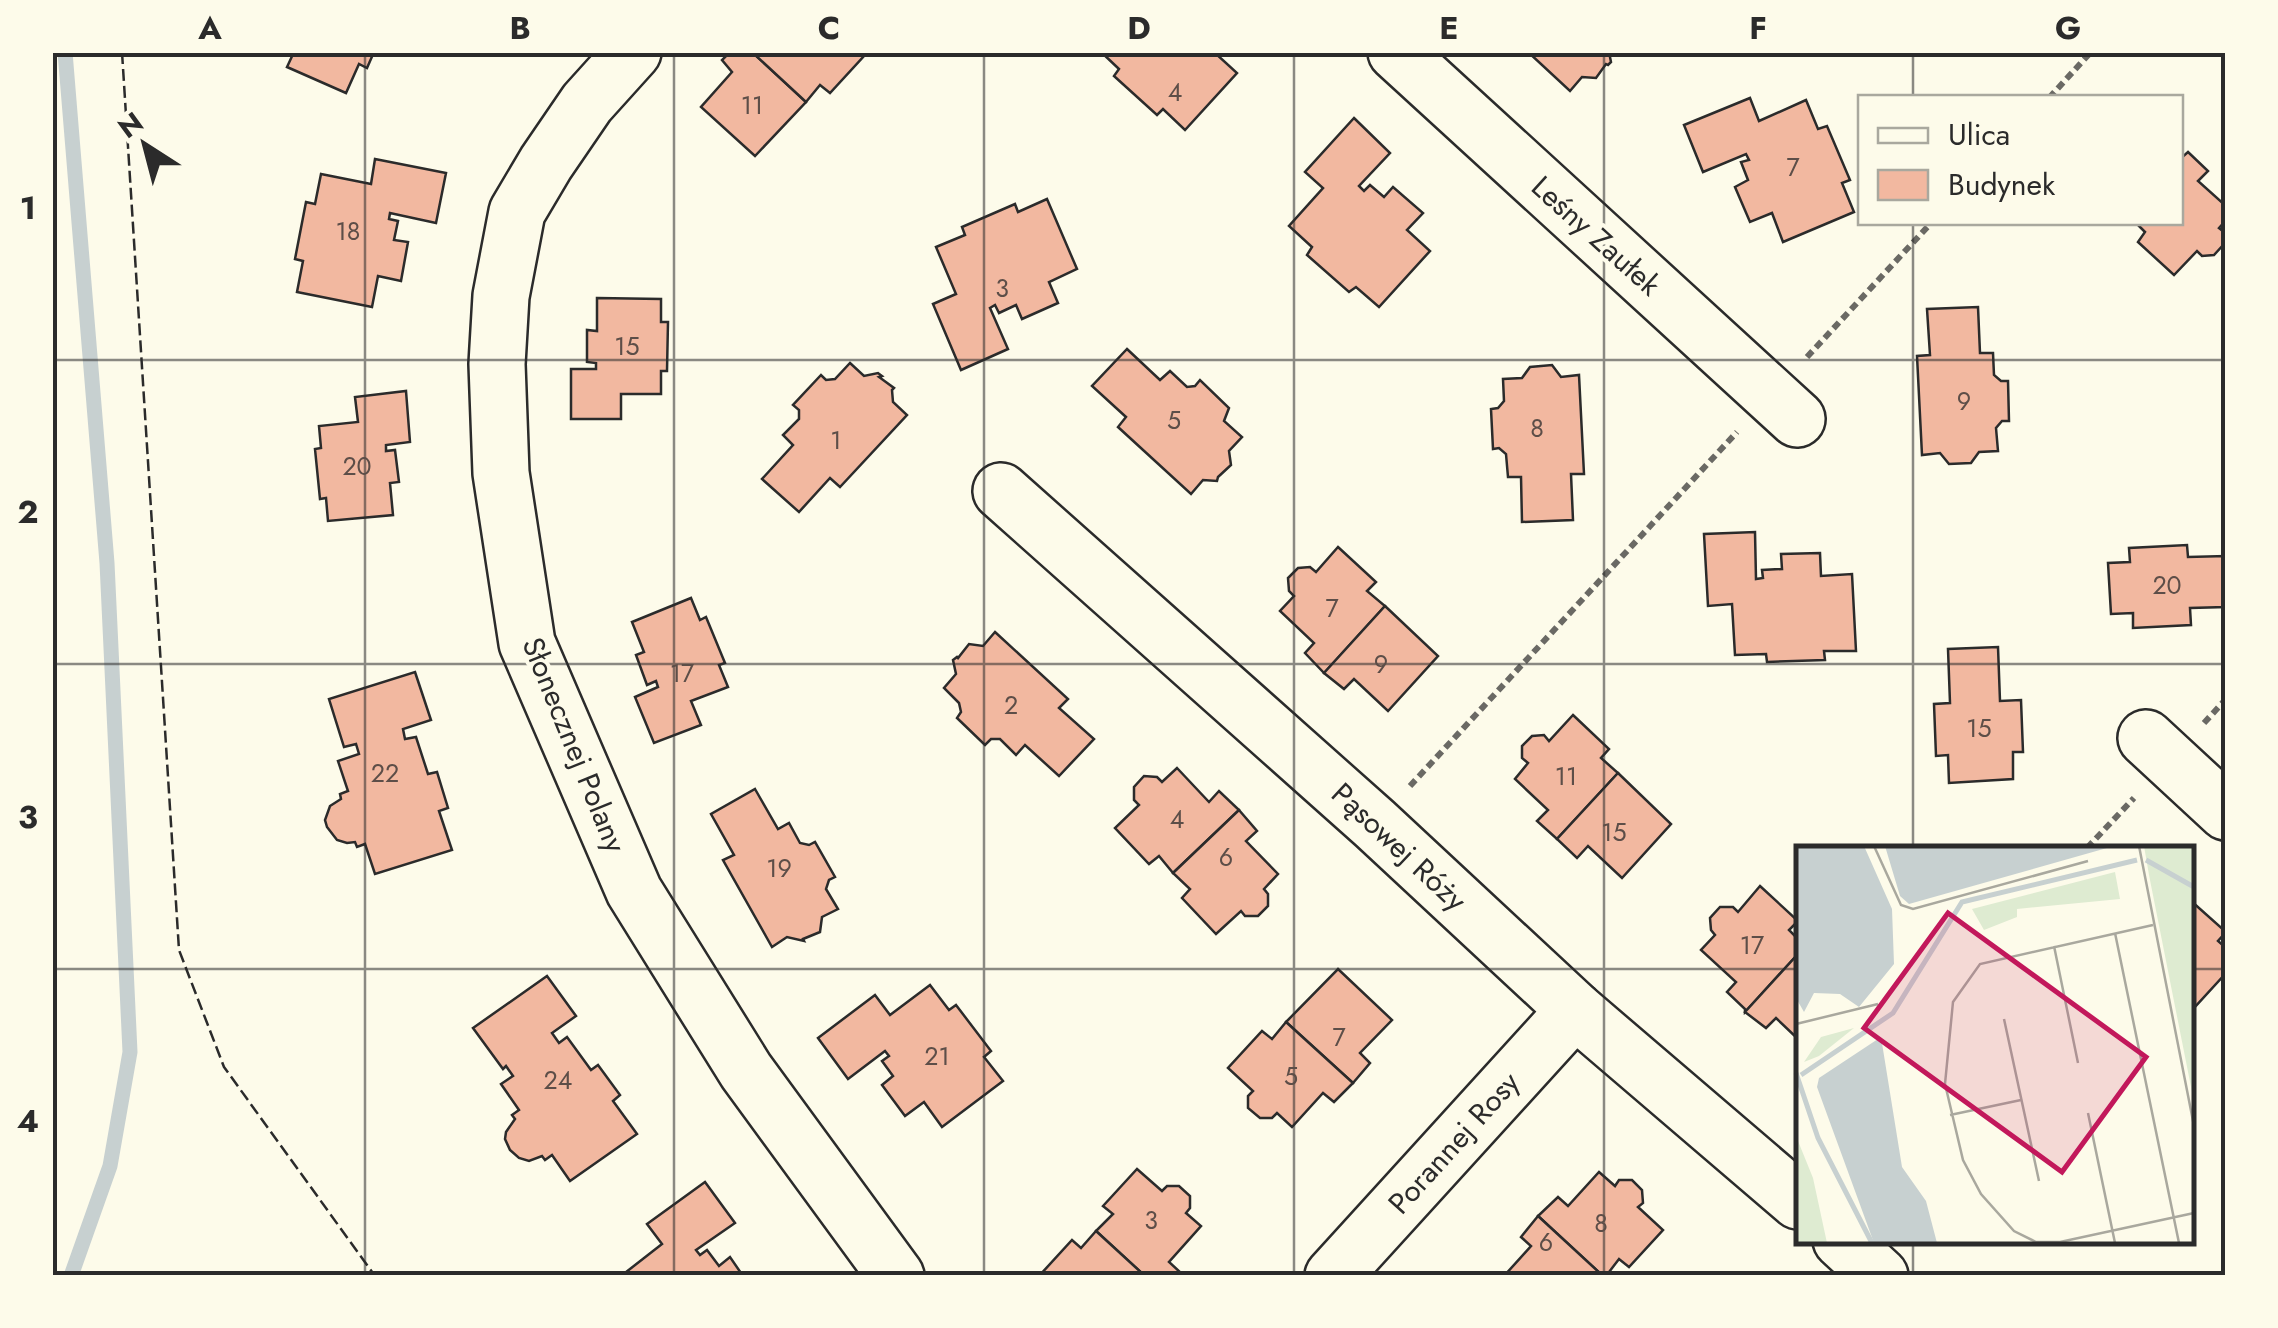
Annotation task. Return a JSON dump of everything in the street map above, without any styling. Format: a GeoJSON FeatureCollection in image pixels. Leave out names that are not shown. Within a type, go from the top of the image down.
{"type":"FeatureCollection","features":[{"type":"Feature","properties":{"kind":"street","name":"Słonecznej Polany"},"geometry":{"type":"LineString","coordinates":[[632,52],[587,103],[517,212],[501,296],[498,364],[502,473],[528,643],[634,891],[746,1071],[896,1276]]}},
{"type":"Feature","properties":{"kind":"street","name":"Leśny Zaułek"},"geometry":{"type":"LineString","coordinates":[[1396,52],[1784,407]]}},
{"type":"Feature","properties":{"kind":"street","name":"Pąsowej Róży"},"geometry":{"type":"LineString","coordinates":[[1002,491],[1376,824],[1575,1010],[1796,1199]]}},
{"type":"Feature","properties":{"kind":"street"},"geometry":{"type":"LineString","coordinates":[[2146,738],[2226,812]]}},
{"type":"Feature","properties":{"kind":"street","name":"Porannej Rosy"},"geometry":{"type":"LineString","coordinates":[[1333,1276],[1575,1010]]}},
{"type":"Feature","properties":{"kind":"street"},"geometry":{"type":"LineString","coordinates":[[1844,1243],[1880,1276]]}},
{"type":"Feature","properties":{"kind":"path"},"geometry":{"type":"LineString","coordinates":[[2052,95],[2091,52]]}},
{"type":"Feature","properties":{"kind":"path"},"geometry":{"type":"LineString","coordinates":[[1376,824],[1784,407],[1930,225]]}},
{"type":"Feature","properties":{"kind":"building"},"geometry":{"type":"Polygon","coordinates":[[[294,52],[374,52],[367,68],[359,64],[346,93],[287,67],[294,52]]]}},
{"type":"Feature","properties":{"kind":"building"},"geometry":{"type":"Polygon","coordinates":[[[730,52],[752,52],[806,102],[755,156],[701,107],[732,72],[722,60],[730,52]]]}},
{"type":"Feature","properties":{"kind":"building"},"geometry":{"type":"Polygon","coordinates":[[[752,52],[860,52],[864,56],[830,93],[820,85],[806,102],[752,52]]]}},
{"type":"Feature","properties":{"kind":"building"},"geometry":{"type":"Polygon","coordinates":[[[1101,52],[1214,52],[1237,73],[1185,130],[1163,109],[1157,115],[1114,76],[1119,69],[1101,52]]]}},
{"type":"Feature","properties":{"kind":"building"},"geometry":{"type":"Polygon","coordinates":[[[1528,52],[1609,52],[1611,62],[1596,78],[1582,77],[1570,91],[1528,52]]]}},
{"type":"Feature","properties":{"kind":"building"},"geometry":{"type":"Polygon","coordinates":[[[1750,98],[1759,121],[1806,100],[1818,129],[1827,126],[1850,180],[1842,183],[1854,212],[1783,242],[1772,213],[1750,222],[1735,187],[1748,180],[1741,162],[1749,160],[1746,154],[1703,172],[1684,125],[1750,98]]]}},
{"type":"Feature","properties":{"kind":"building"},"geometry":{"type":"Polygon","coordinates":[[[1354,118],[1390,153],[1359,186],[1364,191],[1370,185],[1384,197],[1393,187],[1423,213],[1407,230],[1430,251],[1379,307],[1356,287],[1349,292],[1307,255],[1312,247],[1289,226],[1323,188],[1305,172],[1354,118]]]}},
{"type":"Feature","properties":{"kind":"building"},"geometry":{"type":"Polygon","coordinates":[[[2188,152],[2208,171],[2198,181],[2226,206],[2226,220],[2219,228],[2224,232],[2224,244],[2214,255],[2202,256],[2197,251],[2174,275],[2138,242],[2145,232],[2138,225],[2183,225],[2183,156],[2188,152]]]}},
{"type":"Feature","properties":{"kind":"building"},"geometry":{"type":"Polygon","coordinates":[[[375,159],[446,173],[436,223],[390,213],[389,219],[398,221],[394,240],[408,242],[401,281],[378,276],[372,307],[297,292],[303,261],[295,259],[306,202],[315,204],[321,174],[371,184],[375,159]]]}},
{"type":"Feature","properties":{"kind":"building"},"geometry":{"type":"Polygon","coordinates":[[[1047,199],[1077,269],[1049,282],[1058,303],[1022,319],[1016,305],[999,313],[995,305],[990,308],[1008,349],[961,370],[933,304],[956,294],[936,247],[965,235],[962,227],[1015,204],[1018,212],[1047,199]]]}},
{"type":"Feature","properties":{"kind":"building"},"geometry":{"type":"Polygon","coordinates":[[[597,298],[661,299],[661,322],[668,322],[667,371],[661,371],[661,394],[621,394],[621,419],[571,419],[571,369],[596,369],[596,363],[587,362],[587,330],[597,331],[597,298]]]}},
{"type":"Feature","properties":{"kind":"building"},"geometry":{"type":"Polygon","coordinates":[[[1978,307],[1980,353],[1993,353],[1994,375],[2008,381],[2009,421],[2002,421],[1996,428],[1998,451],[1979,452],[1971,463],[1949,464],[1940,453],[1922,455],[1917,356],[1930,355],[1927,309],[1978,307]]]}},
{"type":"Feature","properties":{"kind":"building"},"geometry":{"type":"Polygon","coordinates":[[[1127,349],[1160,380],[1170,371],[1187,387],[1200,380],[1229,408],[1224,421],[1242,437],[1229,451],[1231,465],[1217,481],[1203,480],[1191,494],[1118,427],[1126,417],[1092,386],[1127,349]]]}},
{"type":"Feature","properties":{"kind":"building"},"geometry":{"type":"Polygon","coordinates":[[[850,363],[864,376],[882,376],[879,377],[894,388],[893,402],[907,415],[840,487],[830,478],[799,512],[762,479],[793,445],[783,435],[799,419],[799,410],[793,405],[821,375],[826,380],[835,379],[850,363]]]}},
{"type":"Feature","properties":{"kind":"building"},"geometry":{"type":"Polygon","coordinates":[[[1552,365],[1561,377],[1579,375],[1584,474],[1571,474],[1573,520],[1522,522],[1521,477],[1508,477],[1506,454],[1499,448],[1493,449],[1491,409],[1504,401],[1503,379],[1522,378],[1530,367],[1552,365]]]}},
{"type":"Feature","properties":{"kind":"building"},"geometry":{"type":"Polygon","coordinates":[[[406,391],[410,442],[386,445],[386,451],[395,450],[399,482],[390,483],[393,515],[328,521],[326,498],[320,499],[315,449],[321,448],[319,426],[358,422],[355,397],[406,391]]]}},
{"type":"Feature","properties":{"kind":"building"},"geometry":{"type":"Polygon","coordinates":[[[1755,532],[1756,579],[1763,578],[1762,570],[1782,569],[1781,554],[1820,553],[1821,576],[1852,574],[1856,651],[1824,651],[1825,660],[1767,662],[1766,654],[1735,655],[1732,604],[1708,606],[1704,534],[1755,532]]]}},
{"type":"Feature","properties":{"kind":"building"},"geometry":{"type":"Polygon","coordinates":[[[2187,545],[2188,557],[2226,556],[2226,607],[2190,608],[2191,625],[2133,628],[2133,613],[2111,614],[2108,563],[2130,562],[2129,548],[2187,545]]]}},
{"type":"Feature","properties":{"kind":"building"},"geometry":{"type":"Polygon","coordinates":[[[1338,547],[1376,582],[1367,591],[1385,606],[1324,673],[1305,653],[1314,643],[1280,611],[1294,596],[1289,591],[1288,578],[1298,568],[1310,567],[1316,572],[1338,547]]]}},
{"type":"Feature","properties":{"kind":"building"},"geometry":{"type":"Polygon","coordinates":[[[691,598],[700,620],[706,617],[725,663],[719,665],[728,687],[691,701],[701,725],[654,743],[635,697],[658,687],[656,681],[647,685],[636,655],[644,652],[632,622],[691,598]]]}},
{"type":"Feature","properties":{"kind":"building"},"geometry":{"type":"Polygon","coordinates":[[[1385,606],[1438,656],[1388,711],[1354,679],[1344,689],[1324,673],[1385,606]]]}},
{"type":"Feature","properties":{"kind":"building"},"geometry":{"type":"Polygon","coordinates":[[[995,632],[1068,699],[1059,708],[1094,739],[1059,776],[1025,745],[1016,755],[1000,739],[991,739],[985,745],[957,718],[961,712],[959,703],[944,688],[956,674],[953,660],[969,644],[983,646],[995,632]]]}},
{"type":"Feature","properties":{"kind":"building"},"geometry":{"type":"Polygon","coordinates":[[[1998,647],[2000,701],[2021,700],[2023,752],[2013,752],[2013,779],[1949,783],[1948,755],[1936,756],[1934,704],[1950,703],[1948,649],[1998,647]]]}},
{"type":"Feature","properties":{"kind":"building"},"geometry":{"type":"Polygon","coordinates":[[[415,672],[431,720],[403,729],[405,739],[416,737],[428,774],[437,772],[448,808],[439,811],[452,850],[375,874],[365,844],[357,847],[355,842],[337,840],[325,820],[330,806],[348,791],[338,761],[359,754],[356,744],[344,747],[329,699],[415,672]]]}},
{"type":"Feature","properties":{"kind":"building"},"geometry":{"type":"Polygon","coordinates":[[[1573,715],[1609,749],[1601,758],[1618,773],[1557,839],[1537,821],[1548,810],[1515,779],[1528,763],[1522,758],[1522,746],[1532,736],[1544,735],[1549,741],[1573,715]]]}},
{"type":"Feature","properties":{"kind":"building"},"geometry":{"type":"Polygon","coordinates":[[[1177,768],[1209,802],[1219,791],[1239,810],[1173,873],[1159,856],[1149,864],[1115,828],[1139,805],[1134,800],[1134,787],[1144,776],[1157,777],[1162,782],[1177,768]]]}},
{"type":"Feature","properties":{"kind":"building"},"geometry":{"type":"Polygon","coordinates":[[[1618,773],[1671,824],[1622,878],[1588,846],[1577,858],[1557,839],[1618,773]]]}},
{"type":"Feature","properties":{"kind":"building"},"geometry":{"type":"Polygon","coordinates":[[[755,789],[778,829],[789,823],[800,843],[815,842],[835,877],[826,889],[838,909],[822,917],[820,932],[804,941],[787,937],[772,947],[723,860],[734,855],[711,814],[755,789]]]}},
{"type":"Feature","properties":{"kind":"building"},"geometry":{"type":"Polygon","coordinates":[[[1239,810],[1257,831],[1246,841],[1278,874],[1264,889],[1268,906],[1258,916],[1245,916],[1241,911],[1216,934],[1182,898],[1190,889],[1173,873],[1239,810]]]}},
{"type":"Feature","properties":{"kind":"building"},"geometry":{"type":"Polygon","coordinates":[[[1760,886],[1796,919],[1789,930],[1796,937],[1796,956],[1745,1012],[1727,992],[1736,982],[1701,950],[1715,935],[1710,918],[1720,907],[1733,907],[1738,912],[1760,886]]]}},
{"type":"Feature","properties":{"kind":"building"},"geometry":{"type":"Polygon","coordinates":[[[2193,903],[2226,932],[2218,941],[2226,948],[2226,973],[2193,1009],[2193,903]]]}},
{"type":"Feature","properties":{"kind":"building"},"geometry":{"type":"Polygon","coordinates":[[[1796,956],[1796,1037],[1776,1018],[1766,1028],[1745,1012],[1796,956]]]}},
{"type":"Feature","properties":{"kind":"building"},"geometry":{"type":"Polygon","coordinates":[[[1338,969],[1392,1020],[1360,1053],[1370,1063],[1353,1083],[1286,1022],[1338,969]]]}},
{"type":"Feature","properties":{"kind":"building"},"geometry":{"type":"Polygon","coordinates":[[[547,976],[576,1016],[552,1033],[559,1043],[567,1037],[591,1070],[598,1065],[620,1095],[613,1101],[637,1134],[570,1181],[552,1155],[545,1160],[542,1156],[529,1161],[510,1150],[506,1132],[515,1119],[512,1115],[519,1110],[501,1084],[513,1076],[506,1066],[503,1069],[473,1028],[547,976]]]}},
{"type":"Feature","properties":{"kind":"building"},"geometry":{"type":"Polygon","coordinates":[[[930,985],[949,1010],[956,1005],[991,1051],[984,1057],[1003,1081],[942,1127],[924,1102],[905,1116],[882,1085],[893,1076],[882,1061],[889,1056],[885,1051],[848,1079],[818,1038],[875,995],[890,1015],[930,985]]]}},
{"type":"Feature","properties":{"kind":"building"},"geometry":{"type":"Polygon","coordinates":[[[1286,1022],[1353,1083],[1334,1102],[1323,1093],[1292,1127],[1277,1113],[1272,1118],[1260,1118],[1248,1108],[1248,1096],[1253,1091],[1228,1068],[1262,1031],[1272,1039],[1286,1022]]]}},
{"type":"Feature","properties":{"kind":"building"},"geometry":{"type":"Polygon","coordinates":[[[1137,1169],[1162,1191],[1167,1186],[1179,1186],[1190,1196],[1186,1213],[1201,1226],[1169,1262],[1181,1273],[1178,1276],[1145,1276],[1096,1231],[1113,1214],[1103,1206],[1137,1169]]]}},
{"type":"Feature","properties":{"kind":"building"},"geometry":{"type":"Polygon","coordinates":[[[1599,1172],[1615,1186],[1619,1180],[1632,1180],[1642,1190],[1643,1203],[1638,1207],[1663,1230],[1629,1267],[1619,1259],[1606,1276],[1538,1216],[1558,1197],[1568,1206],[1599,1172]]]}},
{"type":"Feature","properties":{"kind":"building"},"geometry":{"type":"Polygon","coordinates":[[[705,1182],[735,1223],[696,1250],[700,1255],[707,1250],[719,1266],[730,1257],[743,1276],[621,1276],[662,1244],[647,1224],[705,1182]]]}},
{"type":"Feature","properties":{"kind":"building"},"geometry":{"type":"Polygon","coordinates":[[[1538,1216],[1603,1276],[1504,1276],[1531,1246],[1521,1237],[1538,1216]]]}},
{"type":"Feature","properties":{"kind":"building"},"geometry":{"type":"Polygon","coordinates":[[[1096,1231],[1145,1276],[1039,1276],[1072,1240],[1081,1248],[1096,1231]]]}},
{"type":"Feature","properties":{"kind":"waterway"},"geometry":{"type":"LineString","coordinates":[[65,52],[107,563],[130,1052],[110,1166],[71,1276]]}},
{"type":"Feature","properties":{"kind":"fence"},"geometry":{"type":"LineString","coordinates":[[122,52],[179,950],[224,1067],[375,1276]]}}]}
